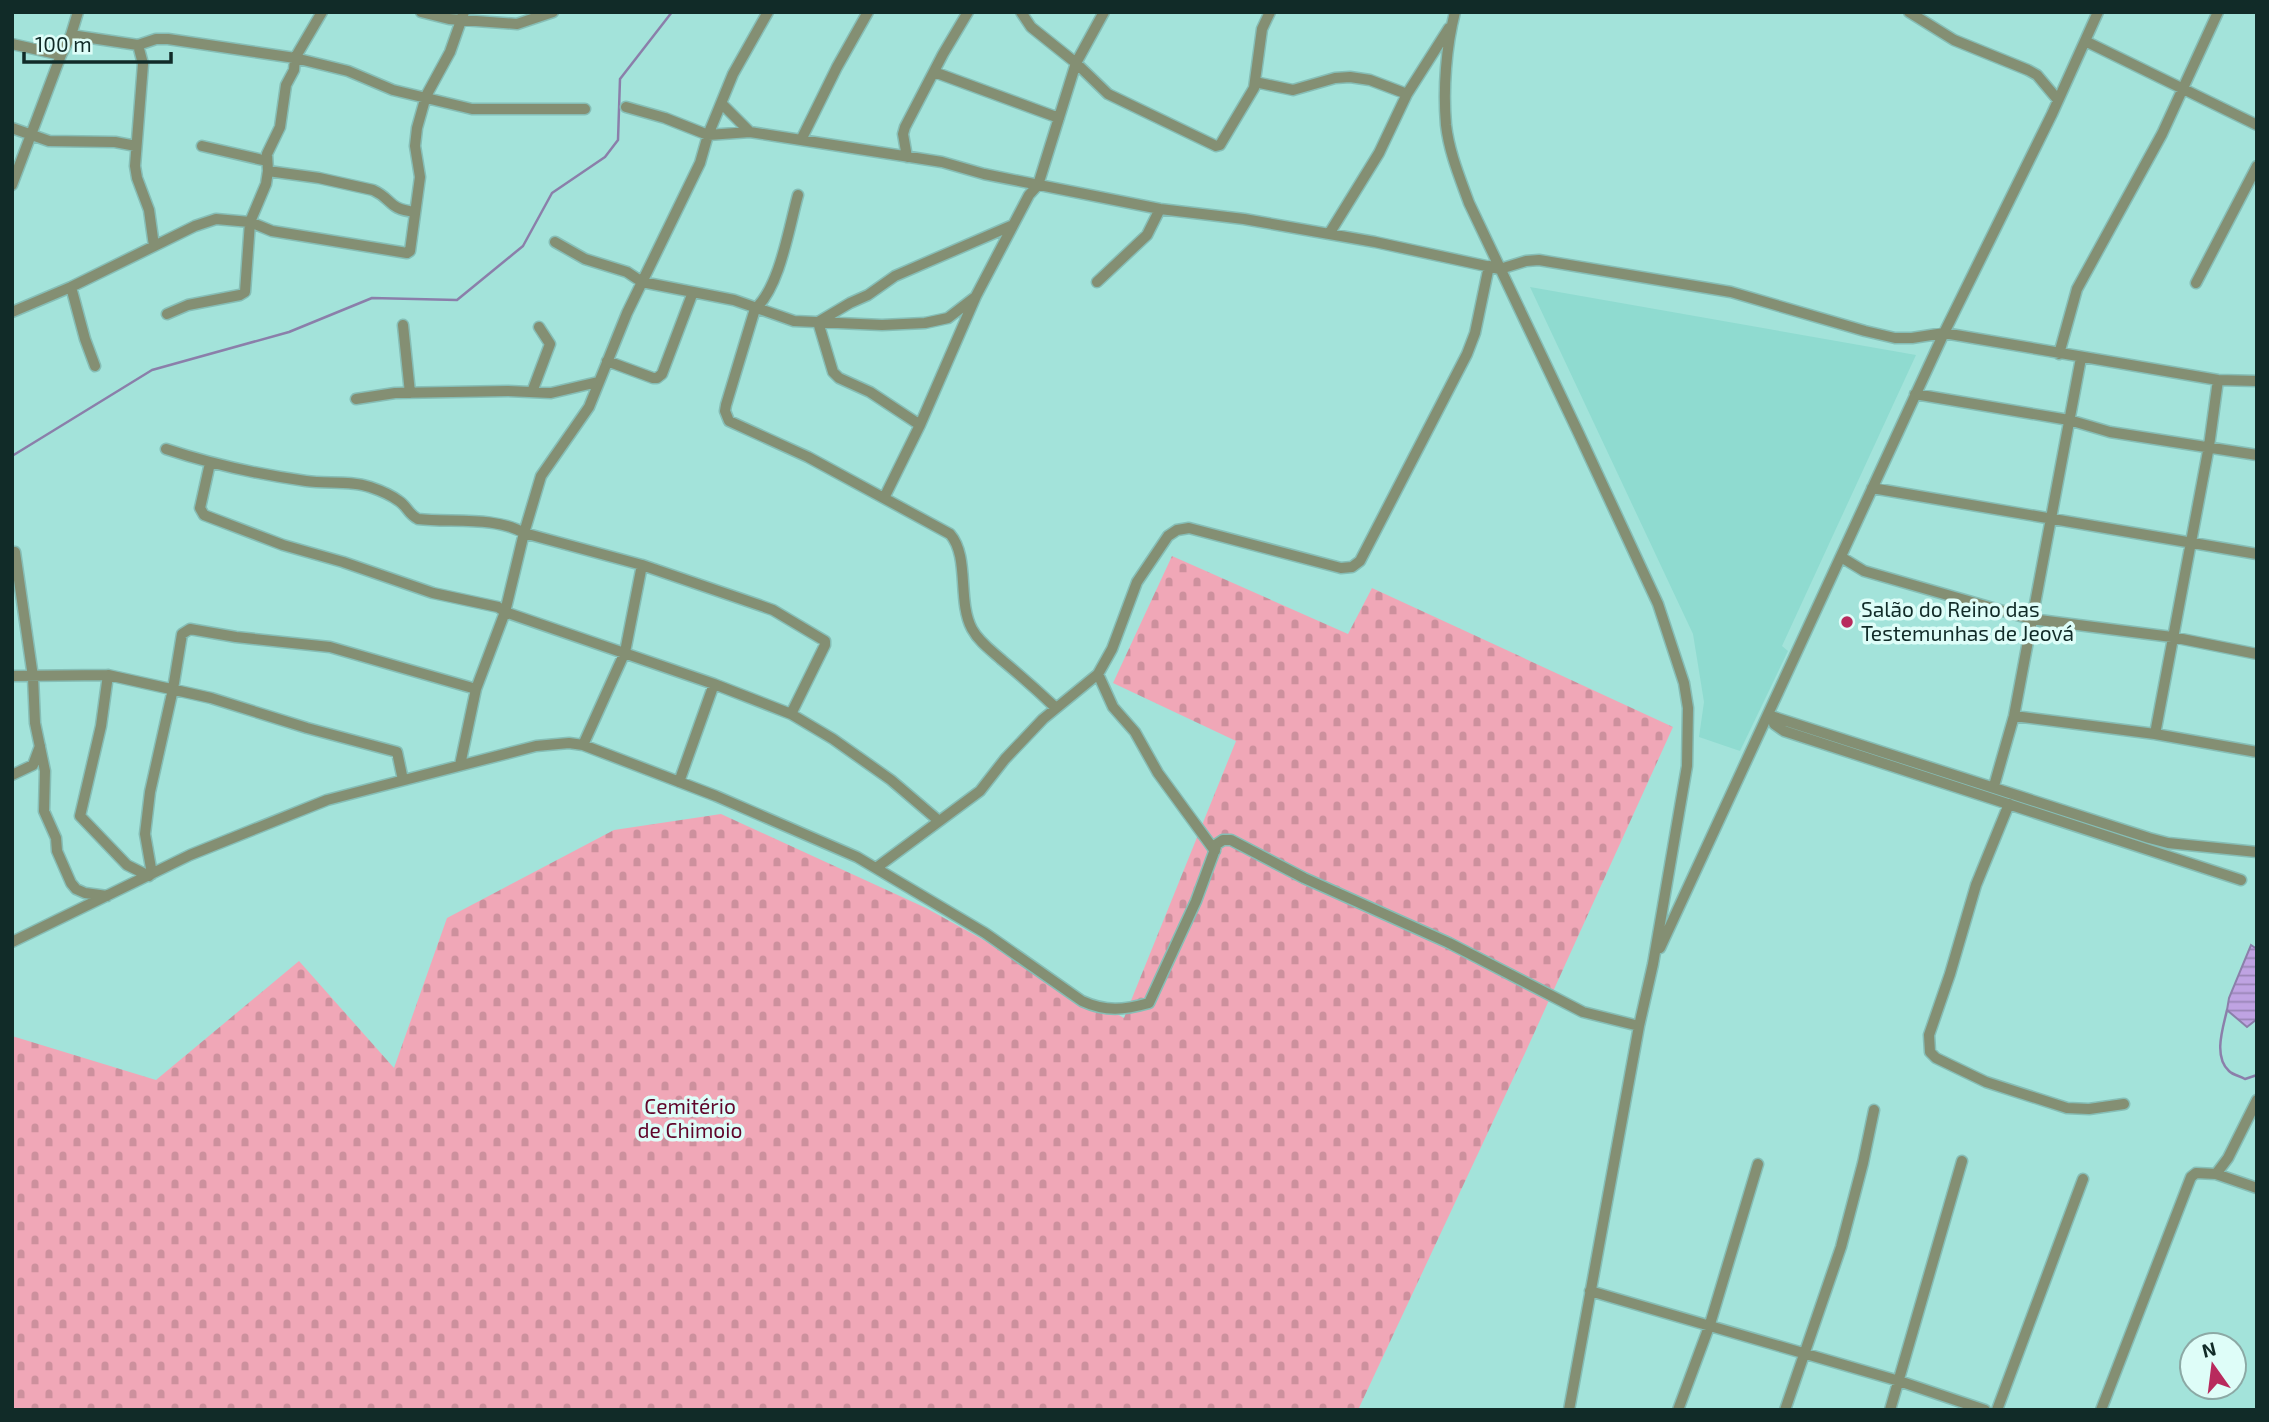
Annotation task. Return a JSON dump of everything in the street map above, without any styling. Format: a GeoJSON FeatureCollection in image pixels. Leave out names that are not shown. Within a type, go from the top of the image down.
{"type":"FeatureCollection","features":[{"type":"Feature","properties":{"kind":"street"},"geometry":{"type":"LineString","coordinates":[[12,185],[17,178],[78,12]]}},
{"type":"Feature","properties":{"kind":"street"},"geometry":{"type":"LineString","coordinates":[[167,314],[188,305],[245,292],[250,222],[266,184],[267,154],[280,127],[285,85],[294,70],[295,58],[322,12]]}},
{"type":"Feature","properties":{"kind":"street"},"geometry":{"type":"LineString","coordinates":[[421,12],[517,24],[553,12]]}},
{"type":"Feature","properties":{"kind":"street"},"geometry":{"type":"LineString","coordinates":[[460,765],[476,688],[505,612],[541,476],[581,420],[642,282],[700,163],[708,135],[733,74],[768,12]]}},
{"type":"Feature","properties":{"kind":"street"},"geometry":{"type":"LineString","coordinates":[[801,140],[868,12]]}},
{"type":"Feature","properties":{"kind":"street"},"geometry":{"type":"LineString","coordinates":[[907,157],[903,134],[905,127],[968,12]]}},
{"type":"Feature","properties":{"kind":"street"},"geometry":{"type":"LineString","coordinates":[[1021,12],[1031,27],[1076,63],[1108,94],[1214,146],[1220,145],[1251,94],[1262,29],[1270,12]]}},
{"type":"Feature","properties":{"kind":"street"},"geometry":{"type":"LineString","coordinates":[[884,498],[976,296],[1029,195],[1038,185],[1076,63],[1104,12]]}},
{"type":"Feature","properties":{"kind":"street"},"geometry":{"type":"LineString","coordinates":[[1909,12],[1954,40],[2037,75],[2058,100]]}},
{"type":"Feature","properties":{"kind":"street"},"geometry":{"type":"LineString","coordinates":[[1653,964],[1771,716],[1915,394],[2098,12]]}},
{"type":"Feature","properties":{"kind":"street"},"geometry":{"type":"LineString","coordinates":[[2059,354],[2077,289],[2162,134],[2218,12]]}},
{"type":"Feature","properties":{"kind":"street"},"geometry":{"type":"LineString","coordinates":[[12,312],[71,287],[206,221],[216,219],[250,222],[272,231],[407,253],[412,246],[420,177],[415,146],[417,128],[426,96],[445,63],[463,16]]}},
{"type":"Feature","properties":{"kind":"street"},"geometry":{"type":"LineString","coordinates":[[1329,234],[1379,153],[1407,94],[1454,18]]}},
{"type":"Feature","properties":{"kind":"street"},"geometry":{"type":"LineString","coordinates":[[1454,18],[1447,79],[1447,127],[1456,169],[1494,267],[1658,604],[1684,683],[1688,708],[1687,766],[1653,964],[1639,1026],[1569,1410]]}},
{"type":"Feature","properties":{"kind":"street"},"geometry":{"type":"LineString","coordinates":[[71,35],[138,44],[168,39],[295,58],[348,71],[383,87],[472,109],[586,109]]}},
{"type":"Feature","properties":{"kind":"street"},"geometry":{"type":"LineString","coordinates":[[2085,41],[2257,125]]}},
{"type":"Feature","properties":{"kind":"street"},"geometry":{"type":"LineString","coordinates":[[12,44],[61,55]]}},
{"type":"Feature","properties":{"kind":"street"},"geometry":{"type":"LineString","coordinates":[[138,44],[143,64],[136,146],[137,178],[146,198],[154,246]]}},
{"type":"Feature","properties":{"kind":"street"},"geometry":{"type":"LineString","coordinates":[[934,72],[1059,118]]}},
{"type":"Feature","properties":{"kind":"street"},"geometry":{"type":"LineString","coordinates":[[1255,82],[1293,90],[1335,78],[1350,77],[1370,80],[1407,94]]}},
{"type":"Feature","properties":{"kind":"street"},"geometry":{"type":"LineString","coordinates":[[722,104],[750,132]]}},
{"type":"Feature","properties":{"kind":"street"},"geometry":{"type":"LineString","coordinates":[[626,107],[665,118],[708,135],[750,132],[942,162],[1038,185],[1160,209],[1244,219],[1494,267],[1539,260],[1731,292],[1895,338],[1944,333],[2218,380],[2257,381]]}},
{"type":"Feature","properties":{"kind":"street"},"geometry":{"type":"LineString","coordinates":[[12,128],[49,141],[115,142],[136,146]]}},
{"type":"Feature","properties":{"kind":"street"},"geometry":{"type":"LineString","coordinates":[[202,146],[268,166],[373,190],[397,209],[415,212]]}},
{"type":"Feature","properties":{"kind":"street"},"geometry":{"type":"LineString","coordinates":[[2196,283],[2257,166]]}},
{"type":"Feature","properties":{"kind":"street"},"geometry":{"type":"LineString","coordinates":[[798,195],[779,269],[765,298],[755,309],[726,405],[726,418],[808,457],[950,534],[959,550],[964,599],[972,628],[984,644],[1056,708]]}},
{"type":"Feature","properties":{"kind":"street"},"geometry":{"type":"LineString","coordinates":[[1097,282],[1147,234],[1160,209]]}},
{"type":"Feature","properties":{"kind":"street"},"geometry":{"type":"LineString","coordinates":[[818,322],[868,295],[895,276],[1013,225]]}},
{"type":"Feature","properties":{"kind":"street"},"geometry":{"type":"LineString","coordinates":[[555,242],[585,259],[627,272],[642,282],[734,300],[794,321],[883,325],[939,321],[957,313],[976,296]]}},
{"type":"Feature","properties":{"kind":"street"},"geometry":{"type":"LineString","coordinates":[[876,868],[980,791],[1017,745],[1056,708],[1098,674],[1112,649],[1137,582],[1168,536],[1177,530],[1189,528],[1341,568],[1352,568],[1360,561],[1467,354],[1494,267]]}},
{"type":"Feature","properties":{"kind":"street"},"geometry":{"type":"LineString","coordinates":[[71,287],[95,366]]}},
{"type":"Feature","properties":{"kind":"street"},"geometry":{"type":"LineString","coordinates":[[607,361],[653,378],[662,374],[693,292]]}},
{"type":"Feature","properties":{"kind":"street"},"geometry":{"type":"LineString","coordinates":[[818,322],[833,372],[845,381],[870,391],[919,425]]}},
{"type":"Feature","properties":{"kind":"street"},"geometry":{"type":"LineString","coordinates":[[403,325],[410,393]]}},
{"type":"Feature","properties":{"kind":"street"},"geometry":{"type":"LineString","coordinates":[[532,393],[550,344],[539,327]]}},
{"type":"Feature","properties":{"kind":"street"},"geometry":{"type":"LineString","coordinates":[[1994,786],[2014,716],[2081,358]]}},
{"type":"Feature","properties":{"kind":"street"},"geometry":{"type":"LineString","coordinates":[[2155,734],[2218,380]]}},
{"type":"Feature","properties":{"kind":"street"},"geometry":{"type":"LineString","coordinates":[[356,399],[410,393],[551,393],[598,382]]}},
{"type":"Feature","properties":{"kind":"street"},"geometry":{"type":"LineString","coordinates":[[1915,394],[2069,420],[2110,432],[2257,455]]}},
{"type":"Feature","properties":{"kind":"street"},"geometry":{"type":"LineString","coordinates":[[166,449],[254,474],[316,482],[356,483],[372,487],[400,501],[410,515],[418,519],[478,521],[517,529],[642,565],[773,610],[823,638],[825,645],[790,714]]}},
{"type":"Feature","properties":{"kind":"street"},"geometry":{"type":"LineString","coordinates":[[210,463],[200,508],[204,515],[283,545],[433,593],[498,607],[505,612],[625,652],[790,714],[833,738],[891,780],[939,821]]}},
{"type":"Feature","properties":{"kind":"street"},"geometry":{"type":"LineString","coordinates":[[1872,488],[2257,554]]}},
{"type":"Feature","properties":{"kind":"street"},"geometry":{"type":"LineString","coordinates":[[15,552],[33,677],[36,723],[45,771],[44,811],[71,883],[85,893],[107,896]]}},
{"type":"Feature","properties":{"kind":"street"},"geometry":{"type":"LineString","coordinates":[[1841,557],[1864,571],[2031,619],[2172,638],[2257,654]]}},
{"type":"Feature","properties":{"kind":"street"},"geometry":{"type":"LineString","coordinates":[[583,745],[625,652],[642,565]]}},
{"type":"Feature","properties":{"kind":"street"},"geometry":{"type":"LineString","coordinates":[[151,875],[145,834],[150,792],[182,634],[190,629],[236,637],[323,646],[476,688]]}},
{"type":"Feature","properties":{"kind":"street"},"geometry":{"type":"LineString","coordinates":[[1098,674],[1113,707],[1135,732],[1158,773],[1215,851]]}},
{"type":"Feature","properties":{"kind":"street"},"geometry":{"type":"LineString","coordinates":[[12,676],[108,676],[173,689],[397,752],[403,780]]}},
{"type":"Feature","properties":{"kind":"street"},"geometry":{"type":"LineString","coordinates":[[108,676],[101,726],[80,816],[127,865],[151,875]]}},
{"type":"Feature","properties":{"kind":"street"},"geometry":{"type":"LineString","coordinates":[[679,782],[714,684]]}},
{"type":"Feature","properties":{"kind":"street"},"geometry":{"type":"LineString","coordinates":[[1771,716],[2168,843],[2257,852]]}},
{"type":"Feature","properties":{"kind":"street"},"geometry":{"type":"LineString","coordinates":[[1771,716],[1774,724],[1784,731],[2241,880]]}},
{"type":"Feature","properties":{"kind":"street"},"geometry":{"type":"LineString","coordinates":[[2014,716],[2155,734],[2257,752]]}},
{"type":"Feature","properties":{"kind":"street"},"geometry":{"type":"LineString","coordinates":[[12,942],[208,848],[327,800],[536,746],[569,743],[583,745],[679,782],[857,857],[985,933],[1094,1007],[1118,1010],[1149,1003],[1196,901],[1217,844],[1231,839],[1304,878],[1449,943],[1583,1012],[1639,1026]]}},
{"type":"Feature","properties":{"kind":"street"},"geometry":{"type":"LineString","coordinates":[[12,775],[33,765],[40,746]]}},
{"type":"Feature","properties":{"kind":"street"},"geometry":{"type":"LineString","coordinates":[[2009,804],[1971,901],[1950,974],[1928,1035],[1930,1052],[1936,1058],[1986,1082],[2067,1108],[2088,1110],[2124,1104]]}},
{"type":"Feature","properties":{"kind":"street"},"geometry":{"type":"LineString","coordinates":[[2216,1174],[2228,1158],[2257,1100]]}},
{"type":"Feature","properties":{"kind":"street"},"geometry":{"type":"LineString","coordinates":[[1785,1410],[1842,1247],[1874,1110]]}},
{"type":"Feature","properties":{"kind":"street"},"geometry":{"type":"LineString","coordinates":[[1890,1410],[1962,1161]]}},
{"type":"Feature","properties":{"kind":"street"},"geometry":{"type":"LineString","coordinates":[[1678,1410],[1710,1325],[1758,1164]]}},
{"type":"Feature","properties":{"kind":"street"},"geometry":{"type":"LineString","coordinates":[[2101,1410],[2191,1177],[2196,1173],[2216,1174],[2257,1188]]}},
{"type":"Feature","properties":{"kind":"street"},"geometry":{"type":"LineString","coordinates":[[1997,1410],[2083,1179]]}},
{"type":"Feature","properties":{"kind":"street"},"geometry":{"type":"LineString","coordinates":[[1590,1291],[1899,1381],[1985,1410]]}},
{"type":"Feature","properties":{"kind":"shaded area"},"geometry":{"type":"Polygon","coordinates":[[[1530,287],[1916,355],[1782,646],[1788,651],[1740,751],[1699,737],[1704,702],[1693,634],[1530,287]]]}},
{"type":"Feature","properties":{"kind":"shaded area"},"geometry":{"type":"Polygon","coordinates":[[[2251,945],[2257,949],[2257,1019],[2247,1027],[2227,1010],[2229,998],[2251,945]]]}},
{"type":"Feature","properties":{"kind":"green space","name":"Cemitério de Chimoio"},"geometry":{"type":"Polygon","coordinates":[[[1172,556],[1348,634],[1372,588],[1673,727],[1526,1051],[1358,1410],[12,1410],[12,1036],[156,1080],[299,961],[394,1068],[447,918],[614,830],[721,814],[926,908],[1124,1018],[1236,741],[1113,683],[1172,556]]]}},
{"type":"Feature","properties":{"kind":"waterway"},"geometry":{"type":"LineString","coordinates":[[12,456],[152,370],[289,332],[372,298],[457,300],[523,246],[552,193],[605,157],[618,140],[620,79],[672,12]]}},
{"type":"Feature","properties":{"kind":"waterway"},"geometry":{"type":"LineString","coordinates":[[2227,1010],[2220,1050],[2224,1065],[2245,1079],[2257,1075]]}},
{"type":"Feature","properties":{"kind":"place","name":"Salão do Reino das Testemunhas de Jeová"},"geometry":{"type":"Point","coordinates":[1847,622]}}]}
